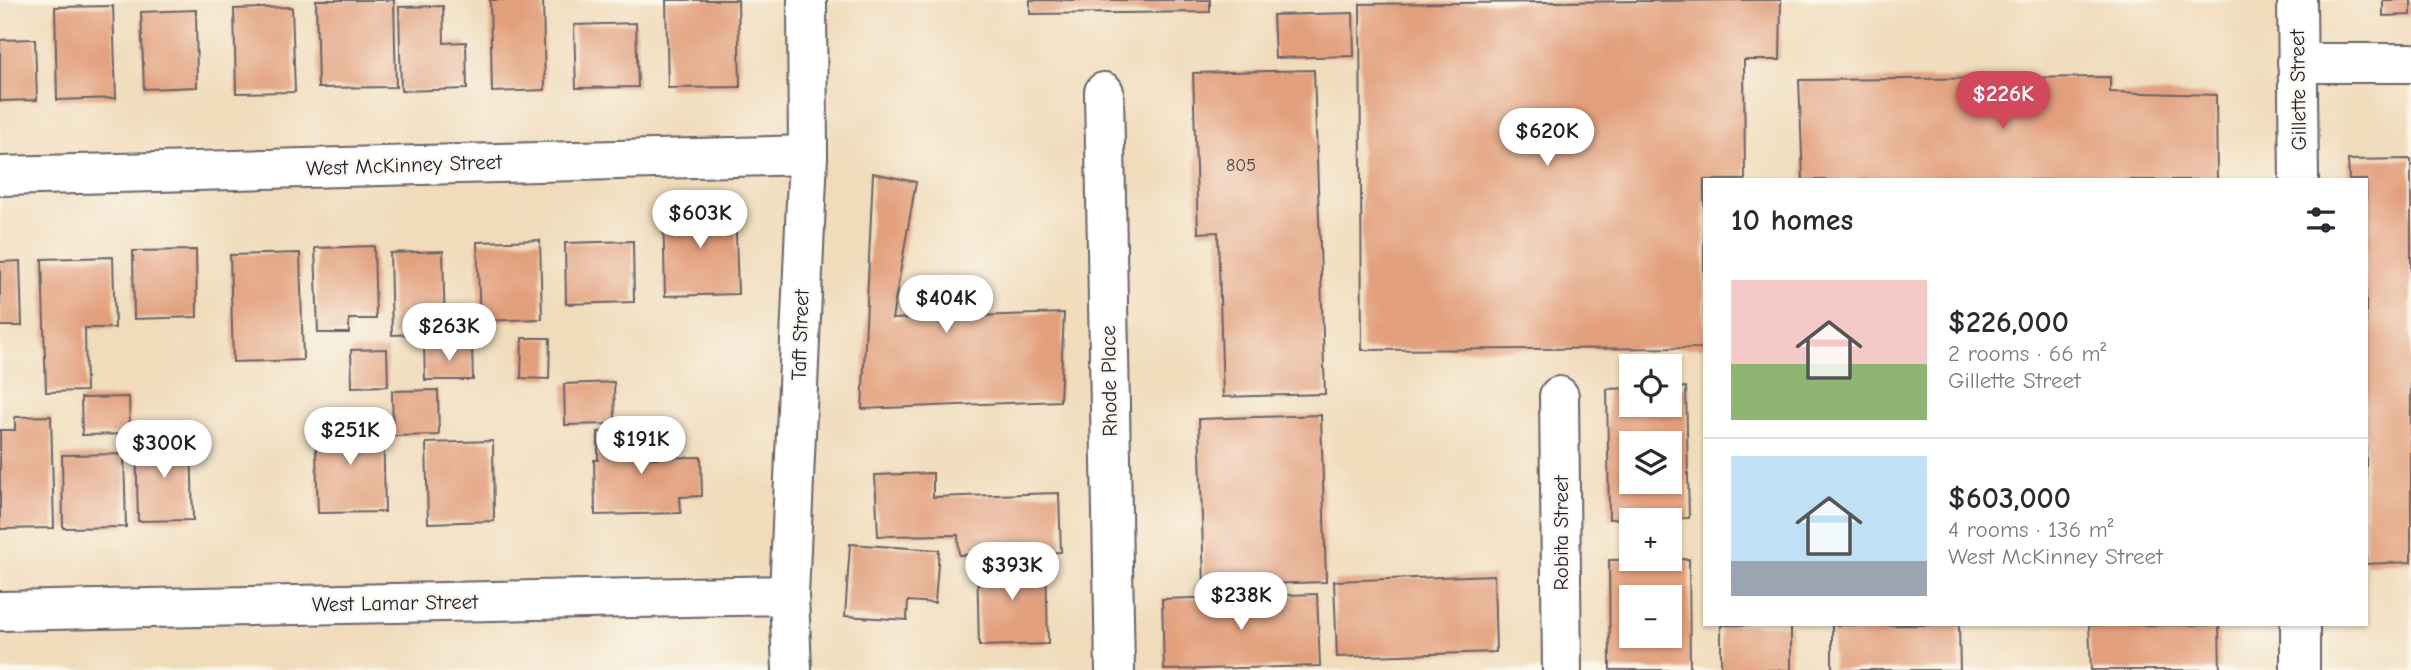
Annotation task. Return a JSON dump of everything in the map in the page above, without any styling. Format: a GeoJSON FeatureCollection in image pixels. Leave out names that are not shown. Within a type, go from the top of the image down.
{"type":"FeatureCollection","features":[{"type":"Feature","properties":{"kind":"street","name":"Taft Street"},"geometry":{"type":"LineString","coordinates":[[792,670],[789,595],[808,155],[807,0]]}},
{"type":"Feature","properties":{"kind":"street","name":"Gillette Street"},"geometry":{"type":"LineString","coordinates":[[2297,0],[2299,178]]}},
{"type":"Feature","properties":{"kind":"street"},"geometry":{"type":"LineString","coordinates":[[2297,63],[2411,63]]}},
{"type":"Feature","properties":{"kind":"street","name":"Rhode Place"},"geometry":{"type":"LineString","coordinates":[[1104,92],[1115,670]]}},
{"type":"Feature","properties":{"kind":"street","name":"West McKinney Street"},"geometry":{"type":"LineString","coordinates":[[0,176],[808,155]]}},
{"type":"Feature","properties":{"kind":"street","name":"Robita Street"},"geometry":{"type":"LineString","coordinates":[[1559,396],[1562,670]]}},
{"type":"Feature","properties":{"kind":"street","name":"West Lamar Street"},"geometry":{"type":"LineString","coordinates":[[0,611],[789,595]]}},
{"type":"Feature","properties":{"kind":"street"},"geometry":{"type":"LineString","coordinates":[[2300,626],[2300,670]]}},
{"type":"Feature","properties":{"kind":"building"},"geometry":{"type":"Polygon","coordinates":[[[316,0],[394,0],[396,87],[318,88],[316,0]]]}},
{"type":"Feature","properties":{"kind":"building"},"geometry":{"type":"Polygon","coordinates":[[[490,0],[543,0],[545,90],[492,92],[490,0]]]}},
{"type":"Feature","properties":{"kind":"building"},"geometry":{"type":"Polygon","coordinates":[[[666,0],[738,0],[740,87],[668,88],[666,0]]]}},
{"type":"Feature","properties":{"kind":"building"},"geometry":{"type":"Polygon","coordinates":[[[1030,0],[1210,0],[1210,12],[1030,14],[1030,0]]]}},
{"type":"Feature","properties":{"kind":"building"},"geometry":{"type":"Polygon","coordinates":[[[1781,0],[1780,60],[1744,60],[1745,178],[1703,178],[1703,348],[1362,350],[1360,4],[1781,0]]]}},
{"type":"Feature","properties":{"kind":"building"},"geometry":{"type":"Polygon","coordinates":[[[2383,0],[2411,0],[2411,15],[2383,16],[2383,0]]]}},
{"type":"Feature","properties":{"kind":"building"},"geometry":{"type":"Polygon","coordinates":[[[113,6],[116,98],[57,100],[55,7],[113,6]]]}},
{"type":"Feature","properties":{"kind":"building"},"geometry":{"type":"Polygon","coordinates":[[[443,6],[444,43],[466,42],[467,89],[401,91],[399,7],[443,6]]]}},
{"type":"Feature","properties":{"kind":"building"},"geometry":{"type":"Polygon","coordinates":[[[292,7],[295,92],[236,93],[234,9],[292,7]]]}},
{"type":"Feature","properties":{"kind":"building"},"geometry":{"type":"Polygon","coordinates":[[[196,10],[197,87],[144,89],[141,12],[196,10]]]}},
{"type":"Feature","properties":{"kind":"building"},"geometry":{"type":"Polygon","coordinates":[[[1353,13],[1354,56],[1275,58],[1273,15],[1353,13]]]}},
{"type":"Feature","properties":{"kind":"building"},"geometry":{"type":"Polygon","coordinates":[[[636,23],[638,87],[576,88],[574,25],[636,23]]]}},
{"type":"Feature","properties":{"kind":"building"},"geometry":{"type":"Polygon","coordinates":[[[35,39],[37,100],[0,101],[0,40],[35,39]]]}},
{"type":"Feature","properties":{"kind":"building"},"geometry":{"type":"Polygon","coordinates":[[[1314,70],[1325,394],[1223,397],[1218,232],[1198,233],[1193,73],[1314,70]]]}},
{"type":"Feature","properties":{"kind":"building"},"geometry":{"type":"Polygon","coordinates":[[[2110,77],[2110,92],[2216,95],[2217,178],[1803,178],[1799,80],[2110,77]]]}},
{"type":"Feature","properties":{"kind":"building"},"geometry":{"type":"Polygon","coordinates":[[[2411,159],[2411,562],[2368,564],[2368,178],[2349,178],[2348,160],[2411,159]]]}},
{"type":"Feature","properties":{"kind":"building"},"geometry":{"type":"Polygon","coordinates":[[[873,173],[916,182],[892,319],[1064,313],[1060,401],[862,409],[873,173]]]}},
{"type":"Feature","properties":{"kind":"building"},"geometry":{"type":"Polygon","coordinates":[[[735,204],[738,294],[665,296],[663,206],[735,204]]]}},
{"type":"Feature","properties":{"kind":"building"},"geometry":{"type":"Polygon","coordinates":[[[540,240],[542,319],[480,321],[477,242],[540,240]]]}},
{"type":"Feature","properties":{"kind":"building"},"geometry":{"type":"Polygon","coordinates":[[[633,241],[634,302],[566,304],[565,243],[633,241]]]}},
{"type":"Feature","properties":{"kind":"building"},"geometry":{"type":"Polygon","coordinates":[[[374,246],[376,319],[349,319],[349,333],[318,333],[315,248],[374,246]]]}},
{"type":"Feature","properties":{"kind":"building"},"geometry":{"type":"Polygon","coordinates":[[[196,250],[197,317],[134,319],[133,251],[196,250]]]}},
{"type":"Feature","properties":{"kind":"building"},"geometry":{"type":"Polygon","coordinates":[[[443,251],[445,333],[392,335],[390,253],[443,251]]]}},
{"type":"Feature","properties":{"kind":"building"},"geometry":{"type":"Polygon","coordinates":[[[300,253],[303,360],[233,362],[230,255],[300,253]]]}},
{"type":"Feature","properties":{"kind":"building"},"geometry":{"type":"Polygon","coordinates":[[[113,257],[115,328],[85,328],[86,391],[46,392],[42,259],[113,257]]]}},
{"type":"Feature","properties":{"kind":"building"},"geometry":{"type":"Polygon","coordinates":[[[20,261],[22,326],[0,326],[0,262],[20,261]]]}},
{"type":"Feature","properties":{"kind":"building"},"geometry":{"type":"Polygon","coordinates":[[[522,338],[550,338],[549,379],[521,378],[522,338]]]}},
{"type":"Feature","properties":{"kind":"building"},"geometry":{"type":"Polygon","coordinates":[[[472,345],[473,380],[425,380],[424,346],[472,345]]]}},
{"type":"Feature","properties":{"kind":"building"},"geometry":{"type":"Polygon","coordinates":[[[387,349],[388,386],[352,387],[351,350],[387,349]]]}},
{"type":"Feature","properties":{"kind":"building"},"geometry":{"type":"Polygon","coordinates":[[[614,382],[615,424],[565,425],[564,384],[614,382]]]}},
{"type":"Feature","properties":{"kind":"building"},"geometry":{"type":"Polygon","coordinates":[[[1682,387],[1686,387],[1689,518],[1682,518],[1682,508],[1619,508],[1619,519],[1609,519],[1607,389],[1619,388],[1619,417],[1682,417],[1682,387]]]}},
{"type":"Feature","properties":{"kind":"building"},"geometry":{"type":"Polygon","coordinates":[[[438,390],[439,435],[393,436],[392,391],[438,390]]]}},
{"type":"Feature","properties":{"kind":"building"},"geometry":{"type":"Polygon","coordinates":[[[129,397],[130,434],[82,435],[81,398],[129,397]]]}},
{"type":"Feature","properties":{"kind":"building"},"geometry":{"type":"Polygon","coordinates":[[[1321,415],[1326,582],[1204,586],[1199,419],[1321,415]]]}},
{"type":"Feature","properties":{"kind":"building"},"geometry":{"type":"Polygon","coordinates":[[[51,416],[54,528],[0,529],[0,430],[15,430],[15,417],[51,416]]]}},
{"type":"Feature","properties":{"kind":"building"},"geometry":{"type":"Polygon","coordinates":[[[383,420],[385,512],[318,513],[315,422],[383,420]]]}},
{"type":"Feature","properties":{"kind":"building"},"geometry":{"type":"Polygon","coordinates":[[[651,430],[652,458],[701,457],[702,496],[680,497],[681,513],[595,515],[594,460],[598,460],[598,432],[651,430]]]}},
{"type":"Feature","properties":{"kind":"building"},"geometry":{"type":"Polygon","coordinates":[[[191,439],[193,520],[138,521],[136,440],[191,439]]]}},
{"type":"Feature","properties":{"kind":"building"},"geometry":{"type":"Polygon","coordinates":[[[493,441],[494,521],[428,523],[426,443],[493,441]]]}},
{"type":"Feature","properties":{"kind":"building"},"geometry":{"type":"Polygon","coordinates":[[[124,454],[126,527],[63,528],[62,455],[124,454]]]}},
{"type":"Feature","properties":{"kind":"building"},"geometry":{"type":"Polygon","coordinates":[[[933,473],[933,497],[1059,493],[1061,552],[959,555],[958,535],[878,536],[875,475],[933,473]]]}},
{"type":"Feature","properties":{"kind":"building"},"geometry":{"type":"Polygon","coordinates":[[[850,544],[939,550],[935,603],[908,601],[907,620],[845,616],[850,544]]]}},
{"type":"Feature","properties":{"kind":"building"},"geometry":{"type":"Polygon","coordinates":[[[1012,557],[1012,562],[1046,561],[1048,644],[979,646],[977,558],[1012,557]]]}},
{"type":"Feature","properties":{"kind":"building"},"geometry":{"type":"Polygon","coordinates":[[[1682,559],[1689,559],[1690,670],[1610,670],[1609,560],[1619,560],[1619,571],[1682,571],[1682,559]]]}},
{"type":"Feature","properties":{"kind":"building"},"geometry":{"type":"Polygon","coordinates":[[[1494,575],[1496,652],[1337,657],[1334,581],[1494,575]]]}},
{"type":"Feature","properties":{"kind":"building"},"geometry":{"type":"Polygon","coordinates":[[[1317,594],[1320,666],[1164,670],[1162,599],[1317,594]]]}},
{"type":"Feature","properties":{"kind":"building"},"geometry":{"type":"Polygon","coordinates":[[[1721,626],[1791,626],[1791,670],[1721,670],[1721,626]]]}},
{"type":"Feature","properties":{"kind":"building"},"geometry":{"type":"Polygon","coordinates":[[[1832,626],[1959,626],[1960,670],[1832,670],[1832,626]]]}},
{"type":"Feature","properties":{"kind":"building"},"geometry":{"type":"Polygon","coordinates":[[[2089,626],[2219,626],[2220,670],[2091,670],[2089,626]]]}}]}
